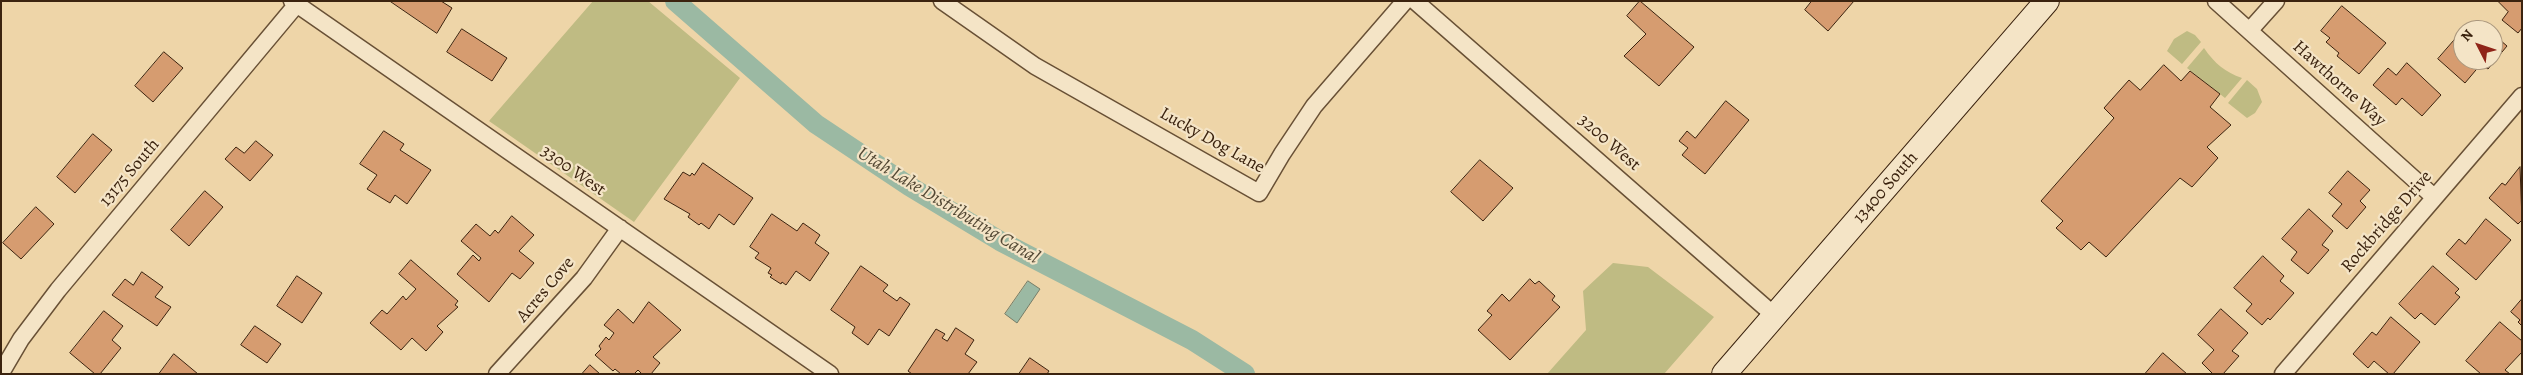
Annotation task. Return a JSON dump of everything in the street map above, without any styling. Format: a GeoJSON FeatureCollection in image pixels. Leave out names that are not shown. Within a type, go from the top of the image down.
{"type":"FeatureCollection","features":[{"type":"Feature","properties":{"kind":"main road","name":"13400 South"},"geometry":{"type":"LineString","coordinates":[[1724,374],[2048,1]]}},
{"type":"Feature","properties":{"kind":"street","name":"Lucky Dog Lane"},"geometry":{"type":"LineString","coordinates":[[942,1],[1035,66],[1259,193],[1314,106],[1405,1]]}},
{"type":"Feature","properties":{"kind":"street","name":"3200 West"},"geometry":{"type":"LineString","coordinates":[[1415,1],[1775,316]]}},
{"type":"Feature","properties":{"kind":"street","name":"Hawthorne Way"},"geometry":{"type":"LineString","coordinates":[[2216,1],[2434,197]]}},
{"type":"Feature","properties":{"kind":"street"},"geometry":{"type":"LineString","coordinates":[[2250,30],[2276,1]]}},
{"type":"Feature","properties":{"kind":"street","name":"3300 West"},"geometry":{"type":"LineString","coordinates":[[294,3],[830,374]]}},
{"type":"Feature","properties":{"kind":"street","name":"13175 South"},"geometry":{"type":"LineString","coordinates":[[1,372],[30,327],[58,290],[294,3]]}},
{"type":"Feature","properties":{"kind":"street","name":"Rockbridge Drive"},"geometry":{"type":"LineString","coordinates":[[2283,374],[2522,96]]}},
{"type":"Feature","properties":{"kind":"street","name":"Acres Cove"},"geometry":{"type":"LineString","coordinates":[[497,374],[584,278],[620,228]]}},
{"type":"Feature","properties":{"kind":"shaded area"},"geometry":{"type":"Polygon","coordinates":[[[593,1],[648,1],[740,78],[634,222],[489,121],[593,1]]]}},
{"type":"Feature","properties":{"kind":"shaded area"},"geometry":{"type":"Polygon","coordinates":[[[2187,31],[2195,35],[2201,42],[2182,64],[2167,51],[2174,39],[2187,31]]]}},
{"type":"Feature","properties":{"kind":"shaded area"},"geometry":{"type":"Polygon","coordinates":[[[2204,48],[2221,67],[2242,78],[2225,98],[2187,68],[2204,48]]]}},
{"type":"Feature","properties":{"kind":"shaded area"},"geometry":{"type":"Polygon","coordinates":[[[2247,80],[2257,89],[2262,102],[2255,113],[2247,118],[2228,103],[2247,80]]]}},
{"type":"Feature","properties":{"kind":"shaded area"},"geometry":{"type":"Polygon","coordinates":[[[1613,263],[1648,267],[1714,317],[1664,374],[1547,374],[1586,330],[1583,291],[1613,263]]]}},
{"type":"Feature","properties":{"kind":"shaded area"},"geometry":{"type":"Polygon","coordinates":[[[1028,281],[1040,289],[1017,323],[1005,314],[1028,281]]]}},
{"type":"Feature","properties":{"kind":"building"},"geometry":{"type":"Polygon","coordinates":[[[390,1],[441,1],[452,8],[437,33],[390,1]]]}},
{"type":"Feature","properties":{"kind":"building"},"geometry":{"type":"Polygon","coordinates":[[[1640,1],[1694,47],[1659,86],[1624,56],[1646,34],[1627,16],[1640,1]]]}},
{"type":"Feature","properties":{"kind":"building"},"geometry":{"type":"Polygon","coordinates":[[[1812,1],[1854,1],[1828,31],[1805,10],[1812,1]]]}},
{"type":"Feature","properties":{"kind":"building"},"geometry":{"type":"Polygon","coordinates":[[[2498,1],[2522,1],[2522,28],[2518,33],[2502,20],[2508,12],[2498,1]]]}},
{"type":"Feature","properties":{"kind":"building"},"geometry":{"type":"Polygon","coordinates":[[[2342,6],[2386,43],[2359,74],[2337,56],[2339,53],[2326,42],[2330,38],[2321,31],[2342,6]]]}},
{"type":"Feature","properties":{"kind":"building"},"geometry":{"type":"Polygon","coordinates":[[[462,29],[507,58],[492,81],[447,52],[462,29]]]}},
{"type":"Feature","properties":{"kind":"building"},"geometry":{"type":"Polygon","coordinates":[[[2453,42],[2453,70],[2476,70],[2465,83],[2438,59],[2453,42]]]}},
{"type":"Feature","properties":{"kind":"building"},"geometry":{"type":"Polygon","coordinates":[[[2503,43],[2507,46],[2503,51],[2503,43]]]}},
{"type":"Feature","properties":{"kind":"building"},"geometry":{"type":"Polygon","coordinates":[[[164,52],[183,68],[153,102],[135,86],[164,52]]]}},
{"type":"Feature","properties":{"kind":"building"},"geometry":{"type":"Polygon","coordinates":[[[2407,63],[2441,95],[2422,116],[2402,98],[2396,105],[2373,85],[2388,68],[2396,75],[2407,63]]]}},
{"type":"Feature","properties":{"kind":"building"},"geometry":{"type":"Polygon","coordinates":[[[2164,65],[2181,81],[2190,71],[2220,94],[2210,107],[2231,125],[2207,147],[2218,158],[2192,187],[2180,178],[2106,257],[2089,242],[2081,250],[2056,228],[2063,221],[2041,201],[2114,118],[2104,108],[2129,80],[2140,90],[2164,65]]]}},
{"type":"Feature","properties":{"kind":"building"},"geometry":{"type":"Polygon","coordinates":[[[1726,101],[1749,120],[1705,174],[1682,155],[1688,148],[1679,141],[1687,131],[1695,138],[1726,101]]]}},
{"type":"Feature","properties":{"kind":"building"},"geometry":{"type":"Polygon","coordinates":[[[384,131],[404,144],[400,150],[431,170],[407,204],[395,195],[390,203],[367,189],[377,175],[360,164],[384,131]]]}},
{"type":"Feature","properties":{"kind":"building"},"geometry":{"type":"Polygon","coordinates":[[[93,134],[112,150],[75,193],[57,177],[93,134]]]}},
{"type":"Feature","properties":{"kind":"building"},"geometry":{"type":"Polygon","coordinates":[[[256,141],[273,155],[250,181],[225,159],[236,147],[244,153],[256,141]]]}},
{"type":"Feature","properties":{"kind":"building"},"geometry":{"type":"Polygon","coordinates":[[[1480,160],[1513,188],[1483,221],[1451,192],[1480,160]]]}},
{"type":"Feature","properties":{"kind":"building"},"geometry":{"type":"Polygon","coordinates":[[[703,163],[753,198],[734,225],[719,214],[709,229],[701,223],[699,225],[688,217],[690,214],[664,199],[683,172],[690,176],[692,173],[694,175],[703,163]]]}},
{"type":"Feature","properties":{"kind":"building"},"geometry":{"type":"Polygon","coordinates":[[[2520,167],[2522,220],[2518,224],[2489,198],[2502,183],[2505,185],[2520,167]]]}},
{"type":"Feature","properties":{"kind":"building"},"geometry":{"type":"Polygon","coordinates":[[[2348,171],[2370,190],[2360,201],[2366,207],[2347,229],[2332,216],[2342,204],[2329,193],[2348,171]]]}},
{"type":"Feature","properties":{"kind":"building"},"geometry":{"type":"Polygon","coordinates":[[[205,191],[223,207],[189,246],[171,230],[205,191]]]}},
{"type":"Feature","properties":{"kind":"building"},"geometry":{"type":"Polygon","coordinates":[[[36,207],[54,224],[21,259],[3,243],[36,207]]]}},
{"type":"Feature","properties":{"kind":"building"},"geometry":{"type":"Polygon","coordinates":[[[2309,209],[2333,231],[2322,245],[2329,250],[2308,274],[2291,260],[2297,252],[2282,239],[2309,209]]]}},
{"type":"Feature","properties":{"kind":"building"},"geometry":{"type":"Polygon","coordinates":[[[772,214],[797,231],[803,223],[820,235],[815,243],[829,253],[810,281],[796,271],[786,285],[782,282],[781,284],[770,277],[772,275],[768,273],[771,268],[755,258],[759,253],[750,247],[772,214]]]}},
{"type":"Feature","properties":{"kind":"building"},"geometry":{"type":"Polygon","coordinates":[[[512,216],[534,235],[519,251],[534,263],[520,279],[512,273],[489,302],[457,274],[473,255],[479,261],[481,258],[461,241],[476,224],[490,236],[495,230],[498,233],[512,216]]]}},
{"type":"Feature","properties":{"kind":"building"},"geometry":{"type":"Polygon","coordinates":[[[2486,219],[2511,240],[2476,280],[2446,254],[2459,239],[2465,244],[2486,219]]]}},
{"type":"Feature","properties":{"kind":"building"},"geometry":{"type":"Polygon","coordinates":[[[2263,256],[2284,276],[2280,281],[2294,293],[2270,320],[2268,318],[2262,325],[2246,311],[2252,304],[2234,288],[2263,256]]]}},
{"type":"Feature","properties":{"kind":"building"},"geometry":{"type":"Polygon","coordinates":[[[411,260],[458,301],[455,305],[458,307],[437,326],[443,332],[426,351],[412,338],[401,350],[370,323],[382,310],[387,314],[403,296],[406,300],[416,289],[399,274],[411,260]]]}},
{"type":"Feature","properties":{"kind":"building"},"geometry":{"type":"Polygon","coordinates":[[[861,266],[888,285],[883,291],[897,301],[900,297],[910,304],[889,336],[879,329],[868,345],[852,333],[855,327],[831,310],[861,266]]]}},
{"type":"Feature","properties":{"kind":"building"},"geometry":{"type":"Polygon","coordinates":[[[2433,266],[2459,289],[2455,293],[2460,297],[2435,325],[2421,313],[2415,319],[2399,304],[2433,266]]]}},
{"type":"Feature","properties":{"kind":"building"},"geometry":{"type":"Polygon","coordinates":[[[142,272],[163,287],[155,297],[171,307],[157,326],[112,295],[125,279],[133,285],[142,272]]]}},
{"type":"Feature","properties":{"kind":"building"},"geometry":{"type":"Polygon","coordinates":[[[297,276],[322,293],[302,323],[277,306],[297,276]]]}},
{"type":"Feature","properties":{"kind":"building"},"geometry":{"type":"Polygon","coordinates":[[[1530,279],[1535,284],[1539,281],[1555,296],[1552,300],[1560,307],[1510,360],[1478,330],[1492,315],[1487,311],[1502,294],[1509,301],[1530,279]]]}},
{"type":"Feature","properties":{"kind":"building"},"geometry":{"type":"Polygon","coordinates":[[[2522,299],[2522,326],[2518,322],[2520,320],[2511,312],[2522,299]]]}},
{"type":"Feature","properties":{"kind":"building"},"geometry":{"type":"Polygon","coordinates":[[[649,302],[681,330],[653,357],[660,363],[651,374],[642,374],[638,370],[634,374],[621,374],[615,369],[613,371],[595,355],[601,349],[599,346],[606,337],[609,340],[614,333],[604,325],[618,309],[633,323],[649,302]]]}},
{"type":"Feature","properties":{"kind":"building"},"geometry":{"type":"Polygon","coordinates":[[[2221,309],[2248,333],[2232,351],[2239,356],[2223,374],[2213,374],[2202,363],[2214,350],[2198,335],[2221,309]]]}},
{"type":"Feature","properties":{"kind":"building"},"geometry":{"type":"Polygon","coordinates":[[[104,311],[123,326],[112,340],[121,348],[100,374],[95,374],[70,353],[104,311]]]}},
{"type":"Feature","properties":{"kind":"building"},"geometry":{"type":"Polygon","coordinates":[[[2391,317],[2420,342],[2393,374],[2389,374],[2374,361],[2368,368],[2353,354],[2372,332],[2376,335],[2391,317]]]}},
{"type":"Feature","properties":{"kind":"building"},"geometry":{"type":"Polygon","coordinates":[[[2500,322],[2522,341],[2522,352],[2505,370],[2510,374],[2481,374],[2466,361],[2500,322]]]}},
{"type":"Feature","properties":{"kind":"building"},"geometry":{"type":"Polygon","coordinates":[[[255,326],[281,344],[267,363],[241,345],[255,326]]]}},
{"type":"Feature","properties":{"kind":"building"},"geometry":{"type":"Polygon","coordinates":[[[956,328],[974,340],[965,354],[977,362],[968,374],[912,374],[908,371],[936,329],[945,334],[942,338],[947,341],[956,328]]]}},
{"type":"Feature","properties":{"kind":"building"},"geometry":{"type":"Polygon","coordinates":[[[2163,353],[2187,374],[2145,374],[2163,353]]]}},
{"type":"Feature","properties":{"kind":"building"},"geometry":{"type":"Polygon","coordinates":[[[174,354],[198,374],[159,374],[174,354]]]}},
{"type":"Feature","properties":{"kind":"building"},"geometry":{"type":"Polygon","coordinates":[[[1030,358],[1049,371],[1047,374],[1019,374],[1030,358]]]}},
{"type":"Feature","properties":{"kind":"building"},"geometry":{"type":"Polygon","coordinates":[[[590,365],[600,374],[582,374],[590,365]]]}},
{"type":"Feature","properties":{"kind":"waterway","name":"Utah Lake Distributing Canal"},"geometry":{"type":"LineString","coordinates":[[675,1],[816,124],[909,186],[1000,241],[1192,340],[1245,374]]}}]}
